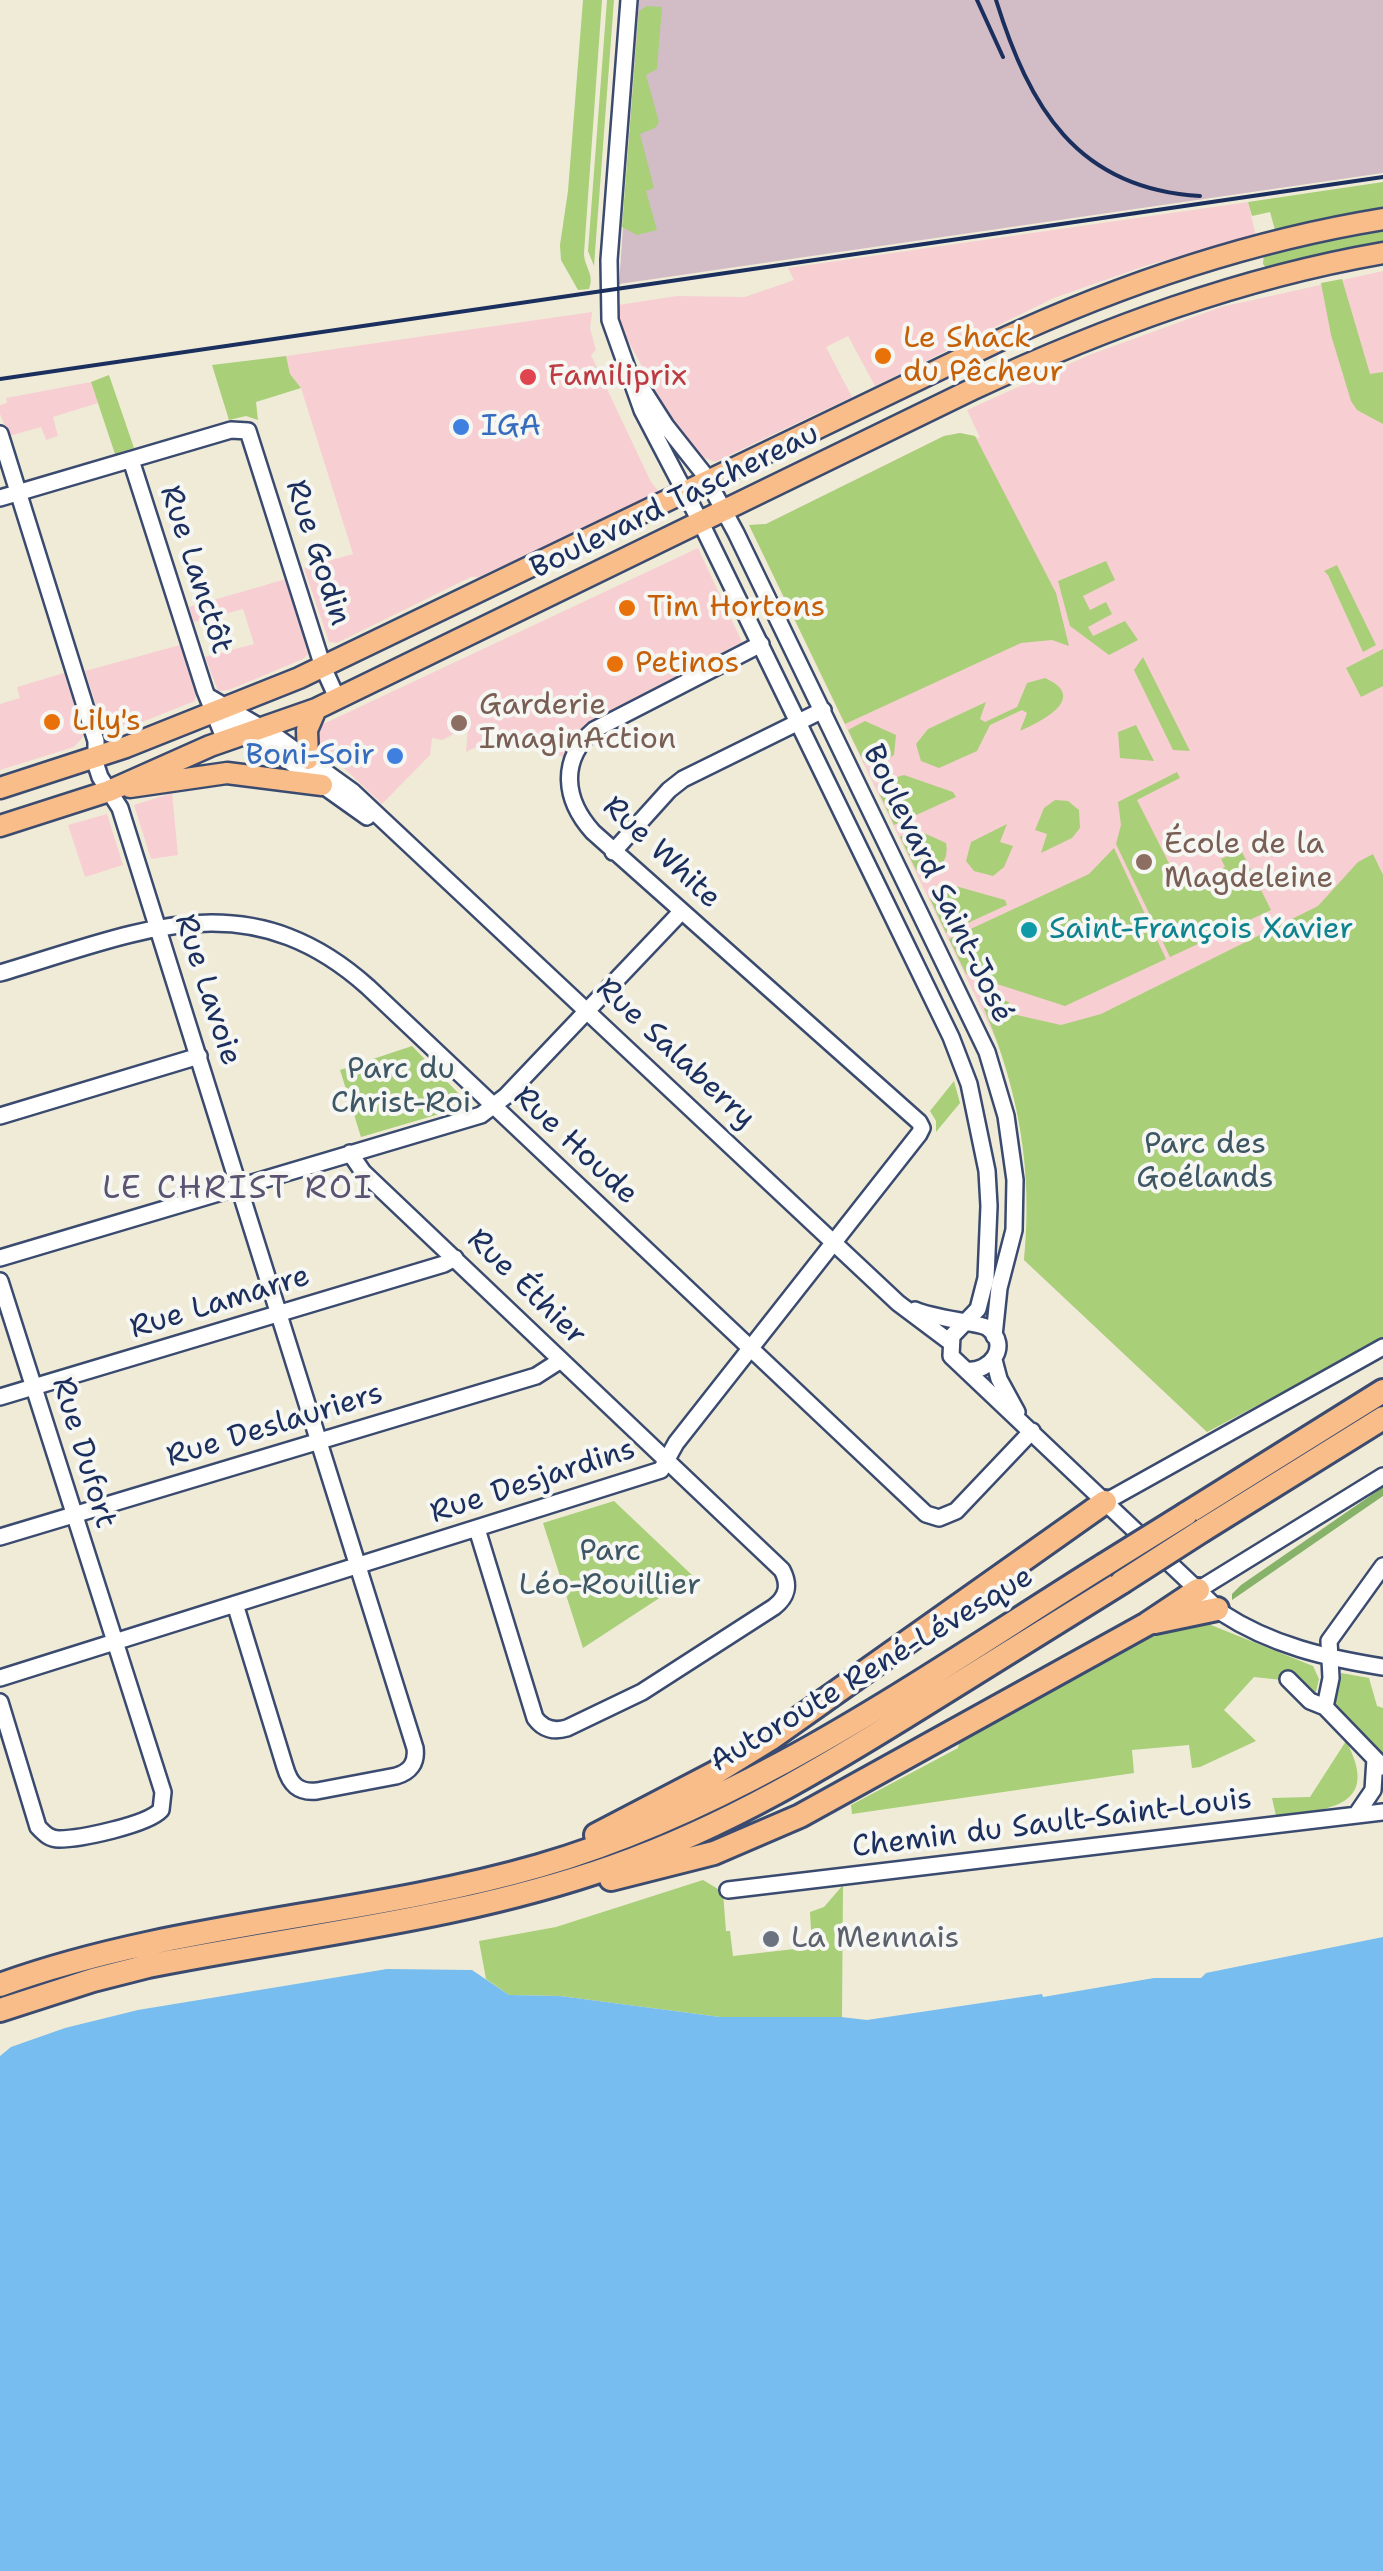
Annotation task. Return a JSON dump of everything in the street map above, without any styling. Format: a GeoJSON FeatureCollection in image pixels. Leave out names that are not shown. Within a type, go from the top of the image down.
{"type":"FeatureCollection","features":[{"type":"Feature","properties":{"kind":"highway","name":"Autoroute René-Lévesque"},"geometry":{"type":"LineString","coordinates":[[0,1985],[134,1945],[422,1893],[535,1867],[655,1826],[762,1776],[1383,1391]]}},
{"type":"Feature","properties":{"kind":"highway","name":"Autoroute René-Lévesque"},"geometry":{"type":"LineString","coordinates":[[0,2010],[148,1966],[475,1906],[618,1865],[753,1807],[842,1756],[1383,1418]]}},
{"type":"Feature","properties":{"kind":"highway"},"geometry":{"type":"LineString","coordinates":[[535,1867],[744,1756],[1105,1502]]}},
{"type":"Feature","properties":{"kind":"highway"},"geometry":{"type":"LineString","coordinates":[[475,1906],[656,1870],[754,1837],[837,1796],[1147,1624],[1198,1590]]}},
{"type":"Feature","properties":{"kind":"highway"},"geometry":{"type":"LineString","coordinates":[[1147,1624],[1217,1609]]}},
{"type":"Feature","properties":{"kind":"main road","name":"Boulevard Taschereau"},"geometry":{"type":"LineString","coordinates":[[0,788],[96,758],[216,706],[323,667],[1058,314],[1248,249],[1383,219]]}},
{"type":"Feature","properties":{"kind":"main road"},"geometry":{"type":"LineString","coordinates":[[1248,249],[1257,280]]}},
{"type":"Feature","properties":{"kind":"main road","name":"Boulevard Taschereau"},"geometry":{"type":"LineString","coordinates":[[0,826],[108,791],[224,740],[316,710],[1072,344],[1257,280],[1383,253]]}},
{"type":"Feature","properties":{"kind":"main road"},"geometry":{"type":"LineString","coordinates":[[1058,314],[1072,344]]}},
{"type":"Feature","properties":{"kind":"main road"},"geometry":{"type":"LineString","coordinates":[[877,400],[892,428]]}},
{"type":"Feature","properties":{"kind":"main road"},"geometry":{"type":"LineString","coordinates":[[308,759],[307,730],[316,710]]}},
{"type":"Feature","properties":{"kind":"main road"},"geometry":{"type":"LineString","coordinates":[[108,791],[228,774],[322,784]]}},
{"type":"Feature","properties":{"kind":"street"},"geometry":{"type":"LineString","coordinates":[[627,365],[610,320],[608,285],[629,0]]}},
{"type":"Feature","properties":{"kind":"street","name":"Boulevard Saint-José"},"geometry":{"type":"LineString","coordinates":[[627,365],[724,510],[982,1040],[1000,1090],[1013,1160],[1015,1206],[994,1336]]}},
{"type":"Feature","properties":{"kind":"street","name":"Boulevard Saint-José"},"geometry":{"type":"LineString","coordinates":[[627,365],[642,410],[702,523],[944,1023],[972,1095],[987,1170],[988,1239],[983,1296],[967,1324]]}},
{"type":"Feature","properties":{"kind":"street","name":"Rue Godin"},"geometry":{"type":"LineString","coordinates":[[131,460],[240,429],[248,431],[323,667],[338,700]]}},
{"type":"Feature","properties":{"kind":"street","name":"Rue Lavoie"},"geometry":{"type":"LineString","coordinates":[[0,434],[96,741],[100,777],[120,808],[359,1566],[416,1752],[411,1767],[400,1775],[311,1792],[294,1786],[235,1604]]}},
{"type":"Feature","properties":{"kind":"street"},"geometry":{"type":"LineString","coordinates":[[0,498],[131,460]]}},
{"type":"Feature","properties":{"kind":"street","name":"Rue Lanctôt"},"geometry":{"type":"LineString","coordinates":[[131,460],[216,706],[224,740]]}},
{"type":"Feature","properties":{"kind":"street","name":"Rue White"},"geometry":{"type":"LineString","coordinates":[[760,644],[606,721],[582,742],[569,768],[570,794],[586,826],[613,852],[916,1120]]}},
{"type":"Feature","properties":{"kind":"street","name":"Rue Salaberry"},"geometry":{"type":"LineString","coordinates":[[216,706],[308,759],[352,791],[898,1303],[950,1342]]}},
{"type":"Feature","properties":{"kind":"street"},"geometry":{"type":"LineString","coordinates":[[613,852],[676,784],[823,710]]}},
{"type":"Feature","properties":{"kind":"street","name":"Rue Salaberry"},"geometry":{"type":"LineString","coordinates":[[254,730],[410,848]]}},
{"type":"Feature","properties":{"kind":"street"},"geometry":{"type":"LineString","coordinates":[[0,1258],[476,1117],[494,1106],[681,912]]}},
{"type":"Feature","properties":{"kind":"street","name":"Rue Houde"},"geometry":{"type":"LineString","coordinates":[[0,973],[157,928],[197,921],[264,928],[310,946],[354,975],[932,1517],[945,1517],[956,1511],[1029,1427]]}},
{"type":"Feature","properties":{"kind":"street"},"geometry":{"type":"LineString","coordinates":[[0,1116],[199,1056]]}},
{"type":"Feature","properties":{"kind":"street","name":"Rue Desjardins"},"geometry":{"type":"LineString","coordinates":[[0,1678],[656,1473],[919,1134],[922,1128],[916,1120]]}},
{"type":"Feature","properties":{"kind":"street","name":"Rue Éthier"},"geometry":{"type":"LineString","coordinates":[[350,1154],[358,1166],[782,1570],[786,1592],[774,1607],[631,1698],[567,1728],[549,1729],[535,1718],[477,1529]]}},
{"type":"Feature","properties":{"kind":"street","name":"Rue Lamarre"},"geometry":{"type":"LineString","coordinates":[[0,1397],[455,1258]]}},
{"type":"Feature","properties":{"kind":"street","name":"Rue Dufort"},"geometry":{"type":"LineString","coordinates":[[0,1281],[164,1792],[164,1804],[149,1820],[58,1839],[42,1832],[0,1702]]}},
{"type":"Feature","properties":{"kind":"street","name":"Rue Salaberry"},"geometry":{"type":"LineString","coordinates":[[898,1303],[932,1317],[967,1324]]}},
{"type":"Feature","properties":{"kind":"street"},"geometry":{"type":"LineString","coordinates":[[1029,1427],[1002,1386],[994,1360],[994,1336],[984,1326],[967,1324],[956,1330],[950,1342],[952,1359],[1029,1427],[1217,1609],[1270,1639],[1330,1658],[1383,1666]]}},
{"type":"Feature","properties":{"kind":"street"},"geometry":{"type":"LineString","coordinates":[[1105,1502],[1383,1347]]}},
{"type":"Feature","properties":{"kind":"street","name":"Rue Deslauriers"},"geometry":{"type":"LineString","coordinates":[[0,1537],[536,1376],[561,1360]]}},
{"type":"Feature","properties":{"kind":"street"},"geometry":{"type":"LineString","coordinates":[[966,1370],[980,1370],[994,1360]]}},
{"type":"Feature","properties":{"kind":"street"},"geometry":{"type":"LineString","coordinates":[[1198,1590],[1383,1476]]}},
{"type":"Feature","properties":{"kind":"street"},"geometry":{"type":"LineString","coordinates":[[1325,1707],[1331,1678],[1330,1638],[1383,1566]]}},
{"type":"Feature","properties":{"kind":"street"},"geometry":{"type":"LineString","coordinates":[[1288,1679],[1310,1701],[1325,1707],[1379,1763],[1373,1790],[1356,1815]]}},
{"type":"Feature","properties":{"kind":"street","name":"Chemin du Sault-Saint-Louis"},"geometry":{"type":"LineString","coordinates":[[728,1890],[1383,1812]]}},
{"type":"Feature","properties":{"kind":"shaded area"},"geometry":{"type":"Polygon","coordinates":[[[639,0],[1383,0],[1383,173],[619,284],[639,0]]]}},
{"type":"Feature","properties":{"kind":"shaded area"},"geometry":{"type":"Polygon","coordinates":[[[1248,202],[1256,236],[1148,265],[1054,298],[875,386],[848,336],[826,347],[852,397],[715,462],[700,456],[672,422],[626,337],[619,316],[618,305],[677,296],[745,297],[794,280],[788,268],[1248,202]]]}},
{"type":"Feature","properties":{"kind":"shaded area","name":"École de la Magdeleine"},"geometry":{"type":"Polygon","coordinates":[[[1383,271],[1383,1339],[1207,1432],[1024,1260],[1028,1215],[1026,1157],[1001,1050],[749,525],[766,524],[944,436],[960,433],[980,438],[967,410],[1089,355],[1221,307],[1383,271]]]}},
{"type":"Feature","properties":{"kind":"shaded area"},"geometry":{"type":"Polygon","coordinates":[[[592,312],[590,328],[596,350],[591,355],[659,492],[337,643],[329,642],[304,568],[353,554],[301,388],[290,374],[286,356],[592,312]]]}},
{"type":"Feature","properties":{"kind":"shaded area"},"geometry":{"type":"Polygon","coordinates":[[[91,382],[98,403],[53,417],[58,436],[46,440],[41,427],[9,436],[0,414],[0,405],[7,403],[6,398],[91,382]]]}},
{"type":"Feature","properties":{"kind":"shaded area"},"geometry":{"type":"Polygon","coordinates":[[[698,548],[742,642],[590,721],[568,745],[563,757],[504,733],[466,752],[468,727],[442,740],[432,738],[430,755],[382,804],[315,741],[316,729],[321,725],[698,548]]]}},
{"type":"Feature","properties":{"kind":"shaded area"},"geometry":{"type":"Polygon","coordinates":[[[286,579],[308,654],[229,690],[218,691],[205,657],[254,644],[243,609],[194,622],[189,607],[286,579]]]}},
{"type":"Feature","properties":{"kind":"shaded area"},"geometry":{"type":"Polygon","coordinates":[[[180,645],[195,701],[112,734],[105,732],[85,671],[180,645]]]}},
{"type":"Feature","properties":{"kind":"shaded area"},"geometry":{"type":"Polygon","coordinates":[[[64,673],[84,736],[74,747],[0,770],[0,704],[20,698],[17,687],[64,673]]]}},
{"type":"Feature","properties":{"kind":"shaded area"},"geometry":{"type":"Polygon","coordinates":[[[172,793],[178,855],[151,859],[134,805],[172,793]]]}},
{"type":"Feature","properties":{"kind":"shaded area"},"geometry":{"type":"Polygon","coordinates":[[[107,814],[123,865],[85,877],[68,825],[107,814]]]}},
{"type":"Feature","properties":{"kind":"green space"},"geometry":{"type":"Polygon","coordinates":[[[583,0],[602,0],[584,253],[591,284],[589,289],[578,290],[561,260],[560,245],[583,0]]]}},
{"type":"Feature","properties":{"kind":"green space"},"geometry":{"type":"Polygon","coordinates":[[[607,0],[614,0],[594,266],[588,251],[607,0]]]}},
{"type":"Feature","properties":{"kind":"green space"},"geometry":{"type":"Polygon","coordinates":[[[647,6],[662,7],[657,69],[646,75],[659,122],[640,134],[654,188],[646,191],[657,230],[637,235],[622,227],[639,11],[647,6]]]}},
{"type":"Feature","properties":{"kind":"green space"},"geometry":{"type":"Polygon","coordinates":[[[1383,182],[1383,207],[1275,230],[1270,212],[1252,216],[1248,202],[1383,182]]]}},
{"type":"Feature","properties":{"kind":"green space"},"geometry":{"type":"Polygon","coordinates":[[[1383,226],[1383,246],[1267,269],[1263,264],[1264,253],[1383,226]]]}},
{"type":"Feature","properties":{"kind":"green space"},"geometry":{"type":"Polygon","coordinates":[[[1342,279],[1370,374],[1383,372],[1383,424],[1357,410],[1351,401],[1331,335],[1321,283],[1342,279]]]}},
{"type":"Feature","properties":{"kind":"green space"},"geometry":{"type":"Polygon","coordinates":[[[286,356],[290,374],[301,388],[256,402],[258,420],[246,416],[229,420],[212,365],[286,356]]]}},
{"type":"Feature","properties":{"kind":"green space"},"geometry":{"type":"Polygon","coordinates":[[[109,375],[134,448],[115,454],[91,382],[109,375]]]}},
{"type":"Feature","properties":{"kind":"green space"},"geometry":{"type":"Polygon","coordinates":[[[944,436],[975,436],[1056,593],[1069,646],[1052,640],[1021,643],[845,724],[749,525],[766,524],[944,436]]]}},
{"type":"Feature","properties":{"kind":"green space"},"geometry":{"type":"Polygon","coordinates":[[[1106,561],[1115,580],[1083,596],[1090,610],[1106,602],[1112,614],[1088,627],[1093,636],[1125,621],[1138,640],[1109,655],[1070,626],[1058,581],[1106,561]]]}},
{"type":"Feature","properties":{"kind":"green space"},"geometry":{"type":"Polygon","coordinates":[[[1337,565],[1376,645],[1363,652],[1324,571],[1337,565]]]}},
{"type":"Feature","properties":{"kind":"green space"},"geometry":{"type":"Polygon","coordinates":[[[1383,649],[1383,686],[1361,697],[1346,668],[1383,649]]]}},
{"type":"Feature","properties":{"kind":"green space"},"geometry":{"type":"Polygon","coordinates":[[[1143,657],[1190,751],[1173,750],[1134,670],[1143,657]]]}},
{"type":"Feature","properties":{"kind":"green space"},"geometry":{"type":"Polygon","coordinates":[[[1045,678],[1063,693],[1062,701],[1049,716],[1020,731],[1027,713],[1022,710],[990,725],[977,751],[939,768],[921,761],[916,744],[928,729],[986,702],[980,719],[985,722],[1017,707],[1027,683],[1045,678]]]}},
{"type":"Feature","properties":{"kind":"green space"},"geometry":{"type":"Polygon","coordinates":[[[865,721],[896,735],[894,755],[877,765],[864,763],[848,730],[865,721]]]}},
{"type":"Feature","properties":{"kind":"green space"},"geometry":{"type":"Polygon","coordinates":[[[1136,725],[1154,761],[1120,758],[1118,732],[1136,725]]]}},
{"type":"Feature","properties":{"kind":"green space"},"geometry":{"type":"Polygon","coordinates":[[[1177,772],[1180,778],[1137,800],[1181,887],[1196,880],[1202,886],[1212,881],[1212,874],[1225,867],[1221,859],[1241,850],[1271,910],[1170,957],[1116,844],[1121,825],[1118,802],[1177,772]]]}},
{"type":"Feature","properties":{"kind":"green space"},"geometry":{"type":"Polygon","coordinates":[[[904,775],[953,792],[956,797],[894,825],[879,793],[887,780],[904,775]]]}},
{"type":"Feature","properties":{"kind":"green space"},"geometry":{"type":"Polygon","coordinates":[[[1055,800],[1068,801],[1079,810],[1080,828],[1072,838],[1041,853],[1047,834],[1035,830],[1044,808],[1055,800]]]}},
{"type":"Feature","properties":{"kind":"green space"},"geometry":{"type":"Polygon","coordinates":[[[1007,824],[1000,842],[1013,846],[1004,867],[993,876],[974,871],[966,861],[971,842],[1007,824]]]}},
{"type":"Feature","properties":{"kind":"green space"},"geometry":{"type":"Polygon","coordinates":[[[915,829],[946,843],[946,856],[935,869],[916,870],[900,837],[915,829]]]}},
{"type":"Feature","properties":{"kind":"green space"},"geometry":{"type":"Polygon","coordinates":[[[1114,848],[1166,959],[1065,1006],[966,974],[949,939],[1089,874],[1114,848]]]}},
{"type":"Feature","properties":{"kind":"green space","name":"Parc des Goélands"},"geometry":{"type":"Polygon","coordinates":[[[1373,854],[1383,875],[1383,1339],[1207,1432],[1024,1260],[1025,1163],[1006,1070],[984,1009],[992,1001],[1005,1001],[1009,1002],[1008,1013],[1061,1025],[1101,1014],[1318,906],[1358,862],[1373,854]]]}},
{"type":"Feature","properties":{"kind":"green space"},"geometry":{"type":"Polygon","coordinates":[[[952,885],[1005,900],[1007,905],[946,933],[930,899],[937,889],[952,885]]]}},
{"type":"Feature","properties":{"kind":"green space","name":"Parc du Christ-Roi"},"geometry":{"type":"Polygon","coordinates":[[[412,1046],[470,1105],[361,1137],[340,1070],[412,1046]]]}},
{"type":"Feature","properties":{"kind":"green space"},"geometry":{"type":"Polygon","coordinates":[[[954,1081],[960,1103],[936,1132],[936,1121],[930,1111],[954,1081]]]}},
{"type":"Feature","properties":{"kind":"green space"},"geometry":{"type":"Polygon","coordinates":[[[1383,1487],[1383,1496],[1232,1600],[1232,1594],[1241,1585],[1383,1487]]]}},
{"type":"Feature","properties":{"kind":"green space","name":"Parc Léo-Rouillier"},"geometry":{"type":"Polygon","coordinates":[[[614,1501],[693,1576],[583,1648],[543,1523],[614,1501]]]}},
{"type":"Feature","properties":{"kind":"green space"},"geometry":{"type":"Polygon","coordinates":[[[1206,1623],[1313,1666],[1319,1679],[1315,1696],[1282,1680],[1254,1677],[1224,1710],[1256,1741],[1200,1767],[1192,1768],[1189,1745],[1132,1750],[1134,1773],[852,1814],[851,1805],[958,1748],[959,1743],[949,1743],[1161,1627],[1206,1623]]]}},
{"type":"Feature","properties":{"kind":"green space"},"geometry":{"type":"Polygon","coordinates":[[[1341,1673],[1369,1678],[1377,1706],[1383,1708],[1383,1755],[1336,1708],[1341,1673]]]}},
{"type":"Feature","properties":{"kind":"green space"},"geometry":{"type":"Polygon","coordinates":[[[1346,1741],[1356,1764],[1353,1793],[1329,1808],[1276,1816],[1272,1798],[1310,1797],[1346,1741]]]}},
{"type":"Feature","properties":{"kind":"green space"},"geometry":{"type":"Polygon","coordinates":[[[703,1880],[723,1892],[726,1931],[730,1931],[733,1956],[812,1947],[810,1912],[824,1907],[843,1885],[842,2017],[720,2017],[560,1996],[509,1995],[486,1979],[479,1941],[556,1927],[703,1880]]]}},
{"type":"Feature","properties":{"kind":"water"},"geometry":{"type":"Polygon","coordinates":[[[1383,1937],[1383,2571],[0,2571],[0,2056],[11,2047],[65,2028],[138,2010],[387,1969],[472,1970],[509,1995],[560,1996],[720,2017],[867,2020],[1154,1978],[1201,1978],[1206,1973],[1383,1937]]]}},
{"type":"Feature","properties":{"kind":"railway"},"geometry":{"type":"LineString","coordinates":[[977,0],[1003,57]]}},
{"type":"Feature","properties":{"kind":"railway"},"geometry":{"type":"LineString","coordinates":[[996,0],[1024,74],[1042,107],[1064,135],[1090,159],[1120,177],[1157,190],[1200,196]]}},
{"type":"Feature","properties":{"kind":"railway"},"geometry":{"type":"LineString","coordinates":[[0,379],[1383,177]]}},
{"type":"Feature","properties":{"kind":"place","name":"Le Shack du Pêcheur"},"geometry":{"type":"Point","coordinates":[883,356]}},
{"type":"Feature","properties":{"kind":"place","name":"Familiprix"},"geometry":{"type":"Point","coordinates":[528,377]}},
{"type":"Feature","properties":{"kind":"place","name":"IGA"},"geometry":{"type":"Point","coordinates":[461,427]}},
{"type":"Feature","properties":{"kind":"place","name":"Tim Hortons"},"geometry":{"type":"Point","coordinates":[627,608]}},
{"type":"Feature","properties":{"kind":"place","name":"Petinos"},"geometry":{"type":"Point","coordinates":[615,664]}},
{"type":"Feature","properties":{"kind":"place","name":"Lily's"},"geometry":{"type":"Point","coordinates":[52,722]}},
{"type":"Feature","properties":{"kind":"place","name":"Garderie ImaginAction"},"geometry":{"type":"Point","coordinates":[459,723]}},
{"type":"Feature","properties":{"kind":"place","name":"Boni-Soir"},"geometry":{"type":"Point","coordinates":[395,756]}},
{"type":"Feature","properties":{"kind":"place","name":"École de la Magdeleine"},"geometry":{"type":"Point","coordinates":[1144,862]}},
{"type":"Feature","properties":{"kind":"place","name":"Saint-François Xavier"},"geometry":{"type":"Point","coordinates":[1029,930]}},
{"type":"Feature","properties":{"kind":"place","name":"La Mennais"},"geometry":{"type":"Point","coordinates":[771,1939]}},
{"type":"Feature","properties":{"kind":"district","name":"LE CHRIST ROI"},"geometry":{"type":"Point","coordinates":[238,1190]}}]}
